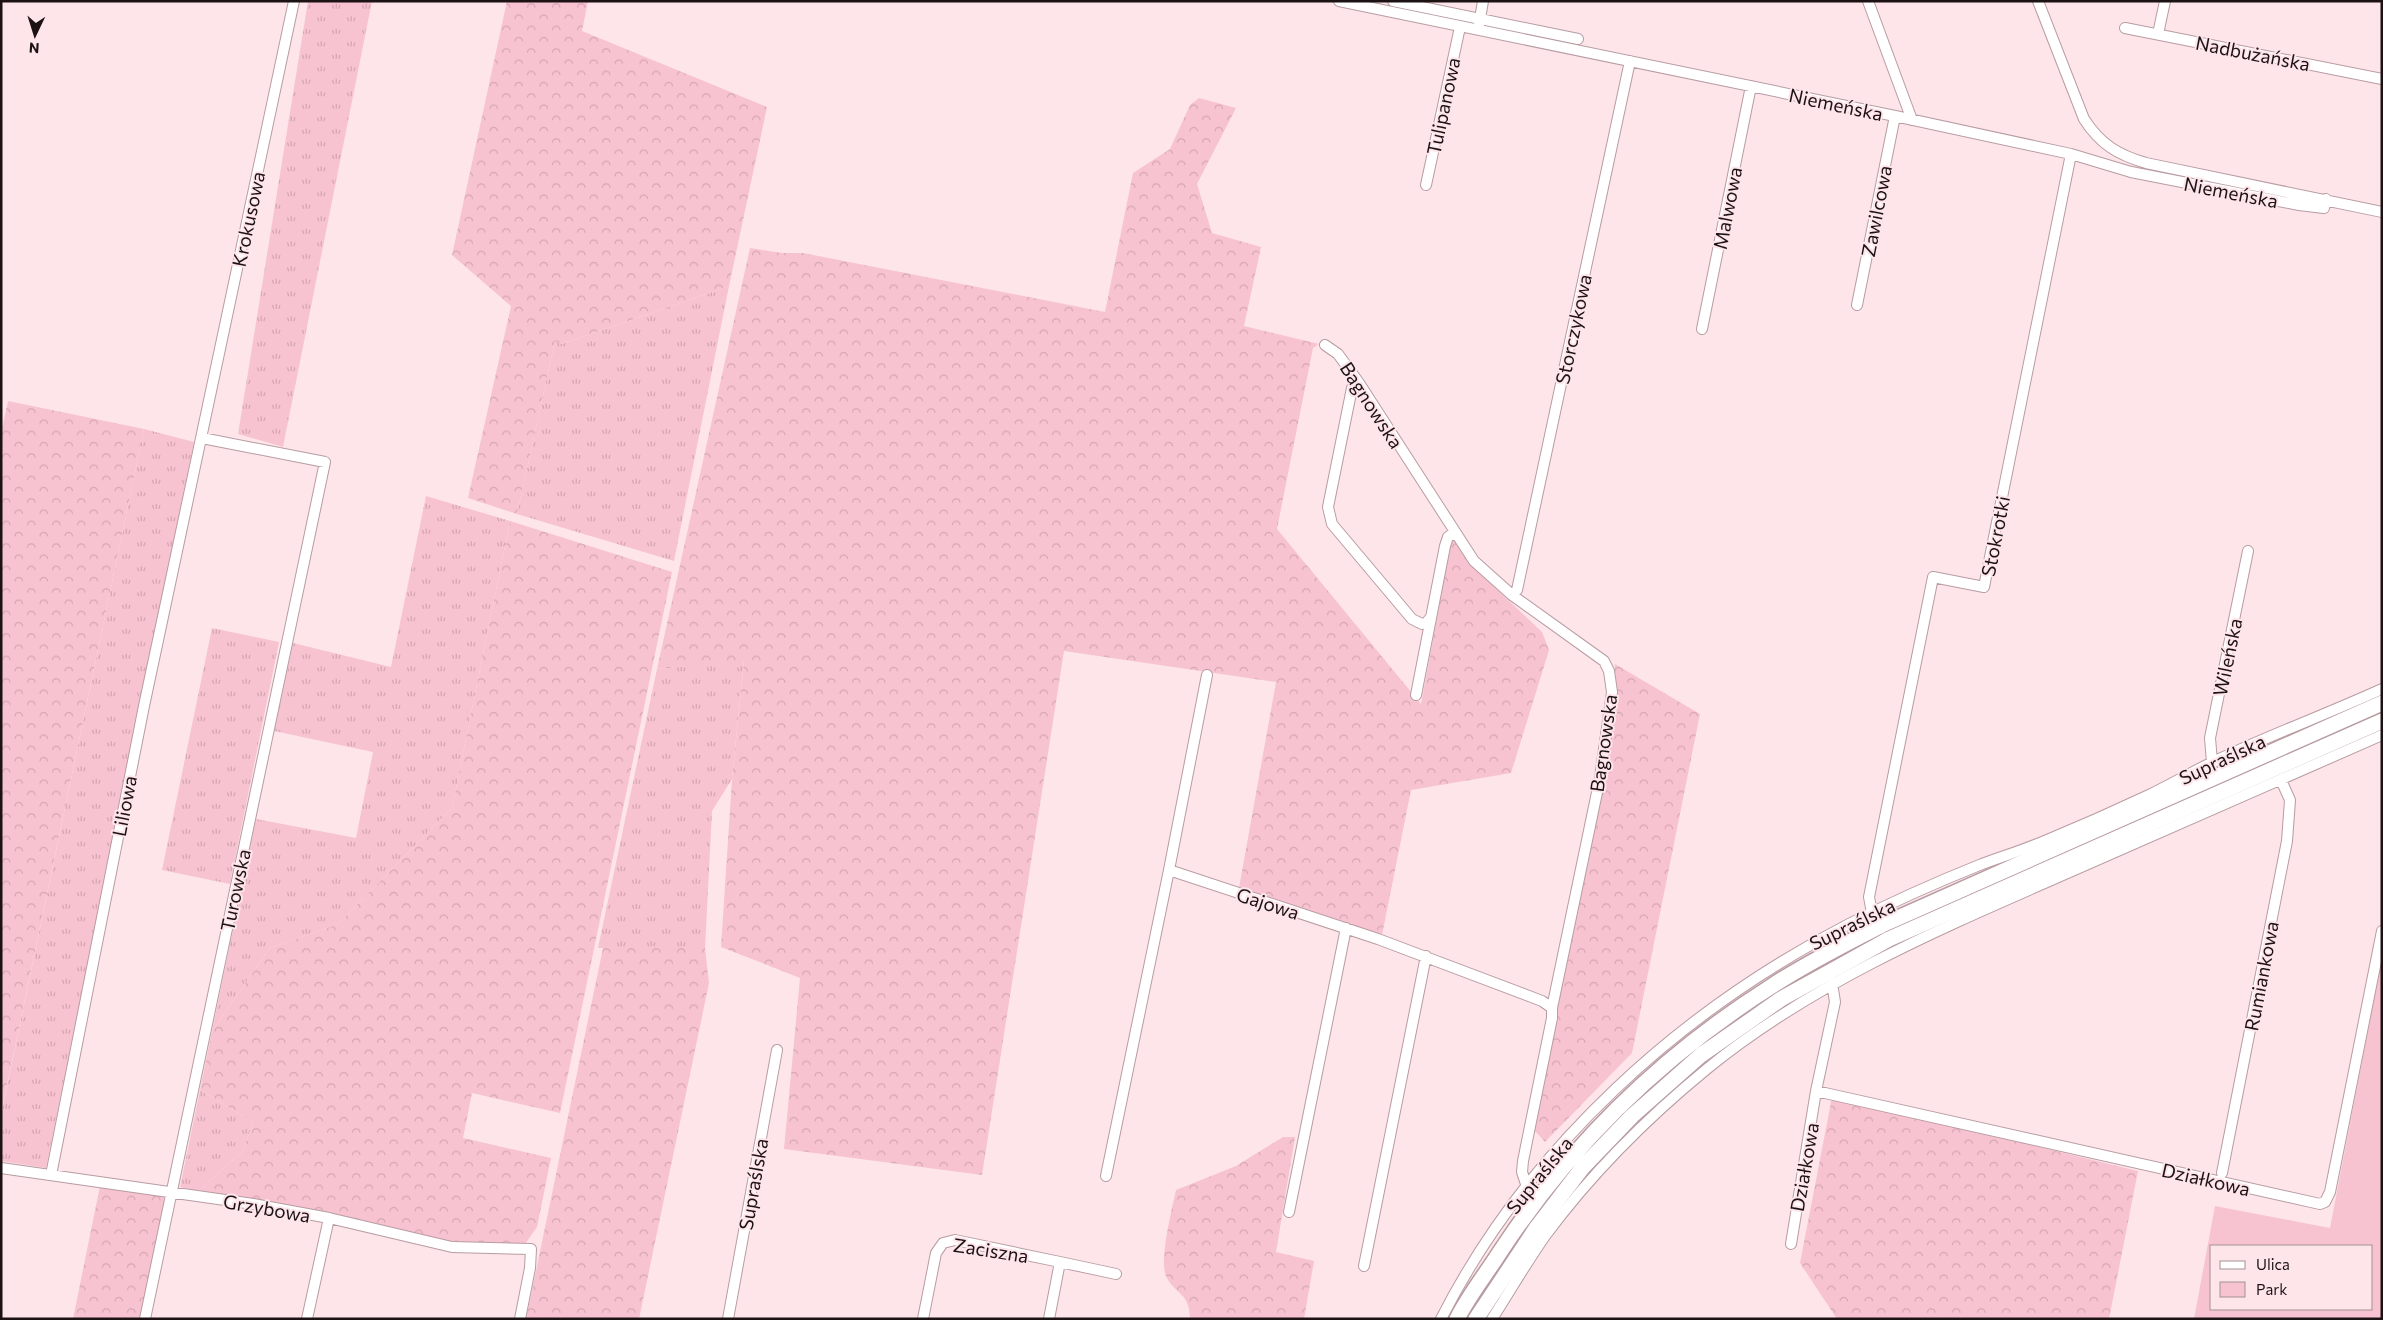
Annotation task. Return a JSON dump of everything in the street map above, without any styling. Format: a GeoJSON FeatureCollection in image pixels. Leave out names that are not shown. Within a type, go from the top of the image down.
{"type":"FeatureCollection","features":[{"type":"Feature","properties":{"kind":"main road"},"geometry":{"type":"LineString","coordinates":[[1457,1319],[1524,1216],[1573,1155],[1621,1104],[1691,1042],[1730,1014],[1813,961],[1882,925],[2382,703]]}},
{"type":"Feature","properties":{"kind":"main road"},"geometry":{"type":"LineString","coordinates":[[1476,1319],[1537,1227],[1583,1167],[1632,1116],[1701,1055],[1782,999],[1828,971],[1889,939],[2382,721]]}},
{"type":"Feature","properties":{"kind":"street","name":"Krokusowa"},"geometry":{"type":"LineString","coordinates":[[202,438],[294,1]]}},
{"type":"Feature","properties":{"kind":"street","name":"Niemeńska"},"geometry":{"type":"LineString","coordinates":[[1339,1],[1895,116],[2071,154],[2131,172],[2299,205],[2324,208],[2326,200]]}},
{"type":"Feature","properties":{"kind":"street"},"geometry":{"type":"LineString","coordinates":[[1393,1],[1578,39]]}},
{"type":"Feature","properties":{"kind":"street"},"geometry":{"type":"LineString","coordinates":[[1478,30],[1483,1]]}},
{"type":"Feature","properties":{"kind":"street"},"geometry":{"type":"LineString","coordinates":[[1868,1],[1912,120]]}},
{"type":"Feature","properties":{"kind":"street","name":"Niemeńska"},"geometry":{"type":"LineString","coordinates":[[2038,1],[2081,113],[2095,136],[2120,154],[2146,163],[2382,212]]}},
{"type":"Feature","properties":{"kind":"street"},"geometry":{"type":"LineString","coordinates":[[2158,34],[2165,1]]}},
{"type":"Feature","properties":{"kind":"street","name":"Tulipanowa"},"geometry":{"type":"LineString","coordinates":[[1426,185],[1460,27]]}},
{"type":"Feature","properties":{"kind":"street","name":"Nadbużańska"},"geometry":{"type":"LineString","coordinates":[[2125,28],[2382,79]]}},
{"type":"Feature","properties":{"kind":"street","name":"Storczykowa"},"geometry":{"type":"LineString","coordinates":[[1512,595],[1517,590],[1630,62]]}},
{"type":"Feature","properties":{"kind":"street","name":"Malwowa"},"geometry":{"type":"LineString","coordinates":[[1702,329],[1752,86]]}},
{"type":"Feature","properties":{"kind":"street","name":"Zawilcowa"},"geometry":{"type":"LineString","coordinates":[[1857,305],[1895,116]]}},
{"type":"Feature","properties":{"kind":"street","name":"Stokrotki"},"geometry":{"type":"LineString","coordinates":[[1872,913],[1869,897],[1932,577],[1984,587],[2071,154]]}},
{"type":"Feature","properties":{"kind":"street","name":"Bagnowska"},"geometry":{"type":"LineString","coordinates":[[1325,345],[1338,354],[1359,383],[1454,533],[1474,561],[1512,595],[1604,661],[1609,672],[1612,692],[1600,778],[1552,1008],[1552,1018],[1523,1161],[1523,1180],[1527,1186]]}},
{"type":"Feature","properties":{"kind":"street"},"geometry":{"type":"LineString","coordinates":[[1359,383],[1352,388],[1328,507],[1328,516],[1332,524],[1412,619],[1422,624],[1426,623],[1431,617]]}},
{"type":"Feature","properties":{"kind":"street","name":"Turowska"},"geometry":{"type":"LineString","coordinates":[[145,1319],[325,462],[202,438]]}},
{"type":"Feature","properties":{"kind":"street","name":"Liliowa"},"geometry":{"type":"LineString","coordinates":[[51,1175],[142,715],[202,438]]}},
{"type":"Feature","properties":{"kind":"street"},"geometry":{"type":"LineString","coordinates":[[1416,695],[1444,546],[1448,537],[1454,533]]}},
{"type":"Feature","properties":{"kind":"street","name":"Wileńska"},"geometry":{"type":"LineString","coordinates":[[2212,762],[2210,738],[2248,551]]}},
{"type":"Feature","properties":{"kind":"street"},"geometry":{"type":"LineString","coordinates":[[1106,1176],[1170,870],[1207,675]]}},
{"type":"Feature","properties":{"kind":"street","name":"Supraślska"},"geometry":{"type":"LineString","coordinates":[[1441,1319],[1493,1232],[1527,1186],[1563,1143],[1614,1091],[1680,1034],[1722,1001],[1761,974],[1798,951],[1872,913],[1979,866],[2048,840],[2138,800],[2212,762],[2382,689]]}},
{"type":"Feature","properties":{"kind":"street"},"geometry":{"type":"LineString","coordinates":[[1492,1319],[1546,1236],[1592,1178],[1642,1126],[1707,1068],[1742,1042],[1832,983],[1959,921],[2382,735]]}},
{"type":"Feature","properties":{"kind":"street","name":"Rumiankowa"},"geometry":{"type":"LineString","coordinates":[[2222,1172],[2287,841],[2290,800],[2281,780]]}},
{"type":"Feature","properties":{"kind":"street","name":"Gajowa"},"geometry":{"type":"LineString","coordinates":[[1170,870],[1426,956],[1542,1001],[1552,1008]]}},
{"type":"Feature","properties":{"kind":"street"},"geometry":{"type":"LineString","coordinates":[[1289,1212],[1346,928]]}},
{"type":"Feature","properties":{"kind":"street","name":"Działkowa"},"geometry":{"type":"LineString","coordinates":[[1816,1091],[2320,1204],[2328,1198],[2382,931]]}},
{"type":"Feature","properties":{"kind":"street"},"geometry":{"type":"LineString","coordinates":[[1364,1266],[1426,956]]}},
{"type":"Feature","properties":{"kind":"street","name":"Działkowa"},"geometry":{"type":"LineString","coordinates":[[1791,1244],[1816,1091],[1835,1002],[1832,983]]}},
{"type":"Feature","properties":{"kind":"street","name":"Supraślska"},"geometry":{"type":"LineString","coordinates":[[728,1319],[777,1050]]}},
{"type":"Feature","properties":{"kind":"street","name":"Grzybowa"},"geometry":{"type":"LineString","coordinates":[[1,1168],[172,1192],[329,1218],[452,1247],[531,1249],[530,1268],[520,1319]]}},
{"type":"Feature","properties":{"kind":"street"},"geometry":{"type":"LineString","coordinates":[[308,1319],[329,1218]]}},
{"type":"Feature","properties":{"kind":"street","name":"Zaciszna"},"geometry":{"type":"LineString","coordinates":[[923,1319],[936,1253],[943,1243],[955,1240],[1116,1274]]}},
{"type":"Feature","properties":{"kind":"street"},"geometry":{"type":"LineString","coordinates":[[1048,1319],[1060,1262]]}},
{"type":"Feature","properties":{"kind":"green space"},"geometry":{"type":"Polygon","coordinates":[[[308,1],[372,1],[283,447],[238,434],[308,1]]]}},
{"type":"Feature","properties":{"kind":"green space"},"geometry":{"type":"Polygon","coordinates":[[[507,1],[588,1],[582,31],[767,107],[729,286],[562,344],[555,341],[517,514],[468,498],[511,306],[452,255],[507,1]]]}},
{"type":"Feature","properties":{"kind":"green space"},"geometry":{"type":"Polygon","coordinates":[[[1199,98],[1236,108],[1197,184],[1212,233],[1261,247],[1244,326],[1319,344],[1313,348],[1277,529],[1421,704],[1452,537],[1471,565],[1542,632],[1549,650],[1511,773],[1411,790],[1382,935],[1239,888],[1276,682],[1064,651],[982,1175],[784,1149],[800,978],[721,947],[732,779],[744,661],[657,669],[750,248],[782,253],[803,253],[1105,312],[1133,173],[1170,149],[1190,105],[1199,98]]]}},
{"type":"Feature","properties":{"kind":"green space"},"geometry":{"type":"Polygon","coordinates":[[[729,286],[674,561],[517,514],[555,341],[562,344],[729,286]]]}},
{"type":"Feature","properties":{"kind":"green space"},"geometry":{"type":"Polygon","coordinates":[[[8,401],[144,429],[1,1114],[1,433],[8,401]]]}},
{"type":"Feature","properties":{"kind":"green space"},"geometry":{"type":"Polygon","coordinates":[[[144,429],[194,442],[46,1168],[1,1161],[1,1115],[144,429]]]}},
{"type":"Feature","properties":{"kind":"green space"},"geometry":{"type":"Polygon","coordinates":[[[426,496],[510,521],[452,808],[338,924],[270,948],[212,1031],[256,819],[356,838],[373,752],[274,731],[293,643],[391,667],[426,496]]]}},
{"type":"Feature","properties":{"kind":"green space"},"geometry":{"type":"Polygon","coordinates":[[[510,521],[672,572],[560,1113],[472,1093],[463,1138],[551,1158],[537,1227],[525,1244],[503,1246],[460,1243],[416,1235],[314,1211],[198,1191],[243,1151],[253,1122],[200,1090],[212,1031],[270,948],[338,924],[452,808],[510,521]]]}},
{"type":"Feature","properties":{"kind":"green space"},"geometry":{"type":"Polygon","coordinates":[[[212,628],[279,642],[230,884],[162,870],[212,628]]]}},
{"type":"Feature","properties":{"kind":"green space"},"geometry":{"type":"Polygon","coordinates":[[[744,660],[732,779],[712,811],[705,948],[598,948],[657,669],[744,660]]]}},
{"type":"Feature","properties":{"kind":"green space"},"geometry":{"type":"Polygon","coordinates":[[[1615,664],[1700,714],[1632,1053],[1545,1142],[1535,1131],[1614,686],[1615,664]]]}},
{"type":"Feature","properties":{"kind":"green space"},"geometry":{"type":"Polygon","coordinates":[[[603,948],[705,948],[709,983],[639,1319],[526,1319],[603,948]]]}},
{"type":"Feature","properties":{"kind":"green space"},"geometry":{"type":"Polygon","coordinates":[[[2382,957],[2382,1319],[2194,1319],[2215,1206],[2330,1228],[2382,957]]]}},
{"type":"Feature","properties":{"kind":"green space"},"geometry":{"type":"Polygon","coordinates":[[[200,1090],[253,1122],[243,1151],[198,1191],[180,1187],[200,1090]]]}},
{"type":"Feature","properties":{"kind":"green space"},"geometry":{"type":"Polygon","coordinates":[[[1832,1097],[2138,1171],[2109,1319],[1837,1319],[1800,1263],[1832,1097]]]}},
{"type":"Feature","properties":{"kind":"green space"},"geometry":{"type":"Polygon","coordinates":[[[1283,1137],[1295,1137],[1276,1252],[1314,1261],[1304,1319],[1190,1319],[1185,1298],[1169,1282],[1164,1268],[1167,1234],[1176,1190],[1236,1166],[1283,1137]]]}},
{"type":"Feature","properties":{"kind":"green space"},"geometry":{"type":"Polygon","coordinates":[[[100,1186],[168,1196],[143,1319],[73,1319],[100,1186]]]}}]}
